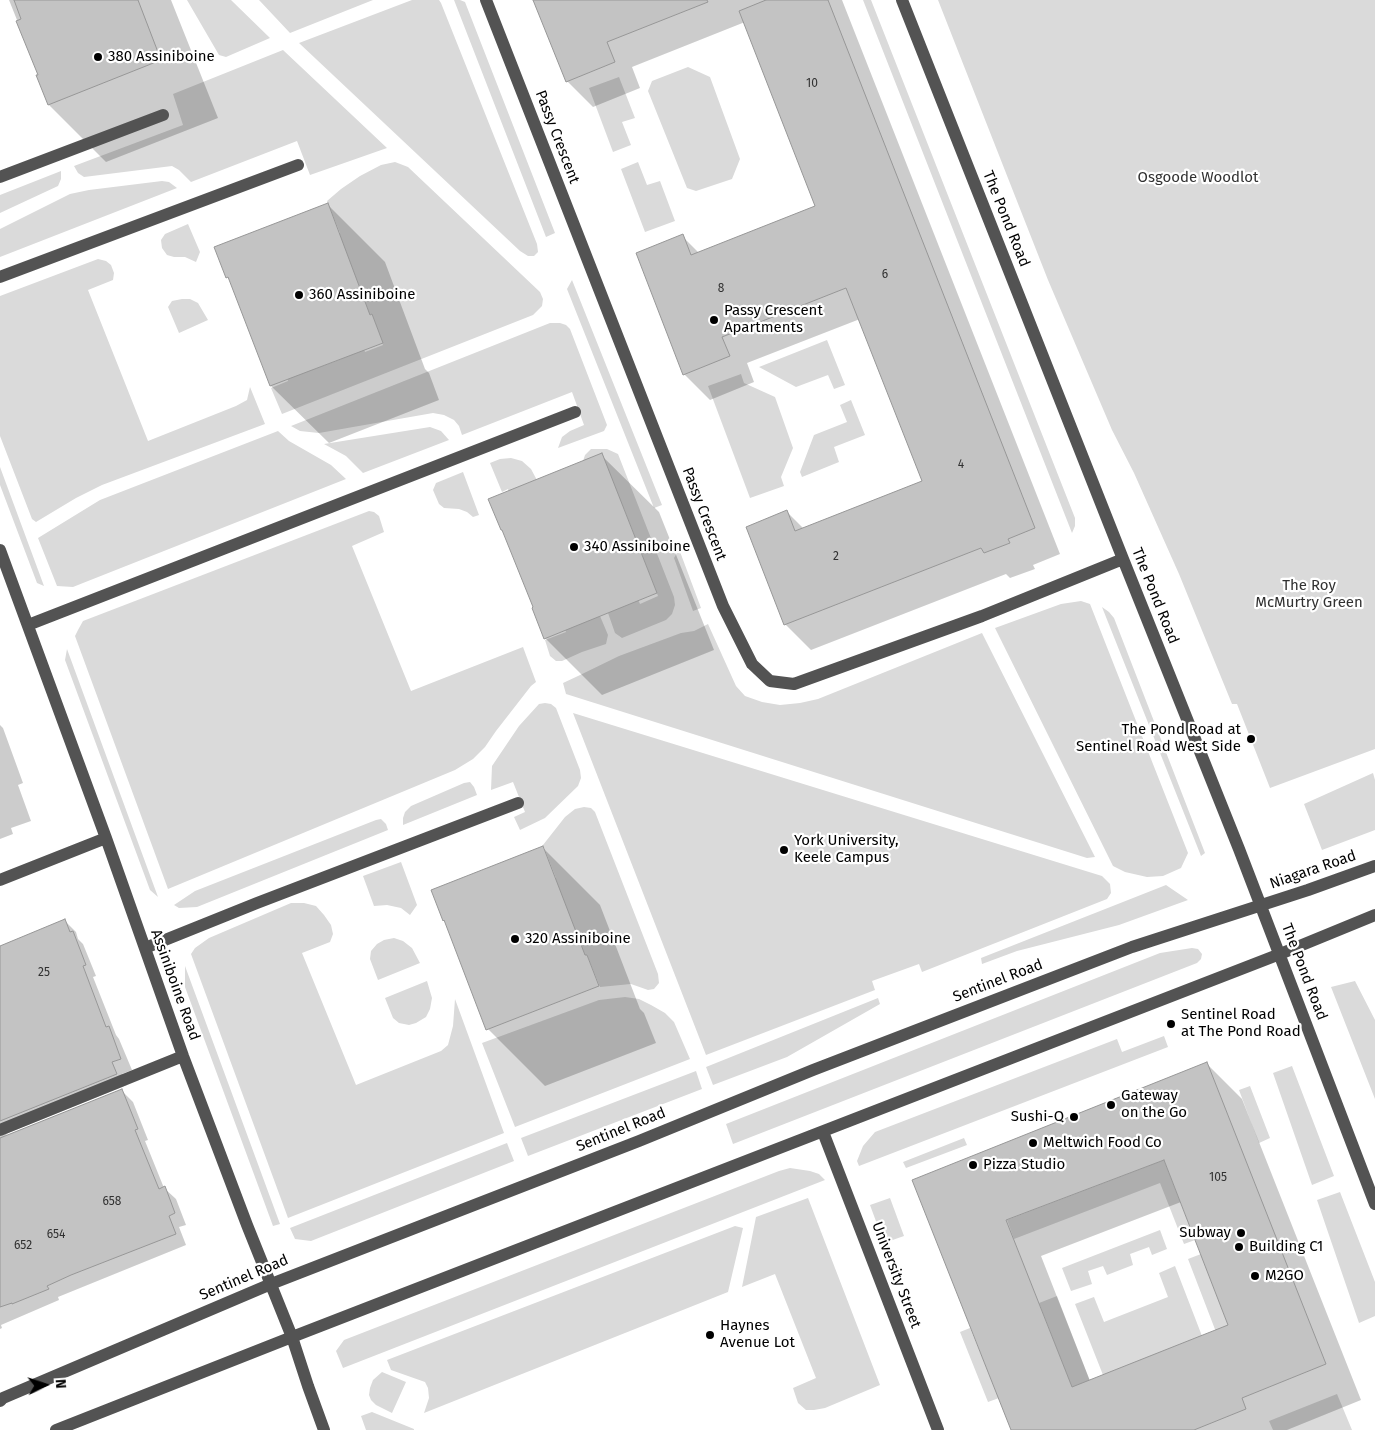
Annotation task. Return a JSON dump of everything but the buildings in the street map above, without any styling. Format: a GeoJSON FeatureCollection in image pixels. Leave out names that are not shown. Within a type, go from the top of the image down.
{"type":"FeatureCollection","features":[{"type":"Feature","properties":{"kind":"street","name":"Passy Crescent"},"geometry":{"type":"LineString","coordinates":[[486,0],[723,606],[752,664],[770,681],[794,684],[982,616],[1123,559]]}},
{"type":"Feature","properties":{"kind":"street","name":"The Pond Road"},"geometry":{"type":"LineString","coordinates":[[902,0],[1261,905],[1375,1204]]}},
{"type":"Feature","properties":{"kind":"street"},"geometry":{"type":"LineString","coordinates":[[0,178],[163,115]]}},
{"type":"Feature","properties":{"kind":"street"},"geometry":{"type":"LineString","coordinates":[[0,277],[298,165]]}},
{"type":"Feature","properties":{"kind":"street"},"geometry":{"type":"LineString","coordinates":[[28,625],[575,412]]}},
{"type":"Feature","properties":{"kind":"street","name":"Assiniboine Road"},"geometry":{"type":"LineString","coordinates":[[0,550],[106,838],[183,1056],[292,1337],[324,1430]]}},
{"type":"Feature","properties":{"kind":"street"},"geometry":{"type":"LineString","coordinates":[[145,948],[518,802]]}},
{"type":"Feature","properties":{"kind":"street"},"geometry":{"type":"LineString","coordinates":[[0,880],[106,838]]}},
{"type":"Feature","properties":{"kind":"street","name":"Niagara Road"},"geometry":{"type":"LineString","coordinates":[[1261,905],[1375,866]]}},
{"type":"Feature","properties":{"kind":"street","name":"Sentinel Road"},"geometry":{"type":"LineString","coordinates":[[0,1401],[3,1398],[271,1284],[630,1144],[813,1070],[1132,947],[1261,905]]}},
{"type":"Feature","properties":{"kind":"street"},"geometry":{"type":"LineString","coordinates":[[56,1430],[1280,954],[1375,915]]}},
{"type":"Feature","properties":{"kind":"street"},"geometry":{"type":"LineString","coordinates":[[0,1130],[183,1056]]}},
{"type":"Feature","properties":{"kind":"street","name":"University Street"},"geometry":{"type":"LineString","coordinates":[[823,1132],[938,1430]]}},
{"type":"Feature","properties":{"kind":"green space"},"geometry":{"type":"Polygon","coordinates":[[[187,0],[231,0],[270,38],[226,57],[219,55],[187,0]]]}},
{"type":"Feature","properties":{"kind":"green space"},"geometry":{"type":"Polygon","coordinates":[[[259,0],[373,0],[290,33],[259,0]]]}},
{"type":"Feature","properties":{"kind":"green space"},"geometry":{"type":"Polygon","coordinates":[[[412,0],[439,0],[441,3],[537,244],[538,252],[534,256],[528,256],[520,251],[299,43],[412,0]]]}},
{"type":"Feature","properties":{"kind":"green space"},"geometry":{"type":"Polygon","coordinates":[[[454,0],[465,2],[555,233],[546,237],[454,0]]]}},
{"type":"Feature","properties":{"kind":"green space"},"geometry":{"type":"Polygon","coordinates":[[[863,0],[871,0],[1075,518],[1075,526],[1072,533],[863,0]]]}},
{"type":"Feature","properties":{"kind":"green space","name":"Osgoode Woodlot"},"geometry":{"type":"Polygon","coordinates":[[[938,0],[1375,0],[1375,749],[1270,788],[1237,704],[1232,704],[1179,574],[1134,473],[1112,430],[1048,280],[938,0]]]}},
{"type":"Feature","properties":{"kind":"green space"},"geometry":{"type":"Polygon","coordinates":[[[283,50],[387,148],[310,175],[297,141],[191,182],[172,166],[84,177],[78,173],[74,166],[183,125],[173,94],[283,50]]]}},
{"type":"Feature","properties":{"kind":"green space"},"geometry":{"type":"Polygon","coordinates":[[[688,67],[710,77],[740,159],[732,179],[696,191],[687,188],[648,91],[652,81],[688,67]]]}},
{"type":"Feature","properties":{"kind":"green space"},"geometry":{"type":"Polygon","coordinates":[[[619,77],[635,118],[622,122],[631,145],[613,152],[589,88],[619,77]]]}},
{"type":"Feature","properties":{"kind":"green space"},"geometry":{"type":"Polygon","coordinates":[[[395,162],[408,167],[540,292],[543,299],[542,306],[533,315],[282,414],[271,388],[288,381],[287,375],[314,369],[339,360],[363,346],[365,352],[383,345],[372,314],[366,316],[335,235],[340,233],[327,201],[360,176],[381,165],[395,162]]]}},
{"type":"Feature","properties":{"kind":"green space"},"geometry":{"type":"Polygon","coordinates":[[[638,162],[647,185],[660,181],[675,221],[645,232],[621,169],[638,162]]]}},
{"type":"Feature","properties":{"kind":"green space"},"geometry":{"type":"Polygon","coordinates":[[[61,171],[61,179],[58,186],[0,213],[0,195],[61,171]]]}},
{"type":"Feature","properties":{"kind":"green space"},"geometry":{"type":"Polygon","coordinates":[[[162,181],[169,182],[177,188],[0,257],[0,229],[70,194],[162,181]]]}},
{"type":"Feature","properties":{"kind":"green space"},"geometry":{"type":"Polygon","coordinates":[[[188,224],[200,252],[196,262],[185,257],[167,255],[162,248],[161,240],[165,234],[188,224]]]}},
{"type":"Feature","properties":{"kind":"green space"},"geometry":{"type":"Polygon","coordinates":[[[98,259],[106,261],[111,265],[114,273],[113,280],[88,290],[148,441],[236,406],[247,400],[250,387],[265,424],[102,485],[36,522],[32,519],[0,436],[0,296],[98,259]]]}},
{"type":"Feature","properties":{"kind":"green space"},"geometry":{"type":"Polygon","coordinates":[[[572,280],[662,505],[654,508],[567,289],[572,280]]]}},
{"type":"Feature","properties":{"kind":"green space"},"geometry":{"type":"Polygon","coordinates":[[[190,299],[198,303],[208,320],[179,333],[168,307],[172,301],[190,299]]]}},
{"type":"Feature","properties":{"kind":"green space"},"geometry":{"type":"Polygon","coordinates":[[[550,323],[560,323],[570,329],[607,425],[604,431],[558,448],[562,437],[584,425],[572,392],[462,435],[459,426],[454,420],[444,415],[433,413],[319,433],[300,431],[291,426],[550,323]]]}},
{"type":"Feature","properties":{"kind":"green space"},"geometry":{"type":"Polygon","coordinates":[[[827,340],[845,385],[834,389],[828,375],[796,387],[759,367],[827,340]]]}},
{"type":"Feature","properties":{"kind":"green space"},"geometry":{"type":"Polygon","coordinates":[[[741,374],[744,383],[775,397],[793,448],[781,477],[784,486],[750,498],[708,386],[741,374]]]}},
{"type":"Feature","properties":{"kind":"green space"},"geometry":{"type":"Polygon","coordinates":[[[851,400],[865,435],[834,447],[839,462],[802,477],[800,472],[814,435],[847,422],[840,405],[851,400]]]}},
{"type":"Feature","properties":{"kind":"green space"},"geometry":{"type":"Polygon","coordinates":[[[430,427],[441,431],[449,440],[363,473],[346,456],[324,444],[430,427]]]}},
{"type":"Feature","properties":{"kind":"green space"},"geometry":{"type":"Polygon","coordinates":[[[278,431],[289,441],[331,465],[346,479],[73,587],[57,586],[38,538],[100,500],[278,431]]]}},
{"type":"Feature","properties":{"kind":"green space"},"geometry":{"type":"Polygon","coordinates":[[[591,449],[607,449],[618,454],[674,597],[675,605],[672,614],[666,620],[622,638],[615,633],[608,613],[637,597],[640,604],[658,596],[624,509],[583,461],[585,455],[591,449]]]}},
{"type":"Feature","properties":{"kind":"green space"},"geometry":{"type":"Polygon","coordinates":[[[511,458],[522,461],[531,469],[539,484],[510,496],[508,489],[502,492],[490,463],[500,459],[511,458]]]}},
{"type":"Feature","properties":{"kind":"green space"},"geometry":{"type":"Polygon","coordinates":[[[0,467],[44,586],[37,583],[0,485],[0,467]]]}},
{"type":"Feature","properties":{"kind":"green space"},"geometry":{"type":"Polygon","coordinates":[[[463,472],[479,515],[473,517],[459,509],[444,508],[439,504],[433,490],[436,483],[463,472]]]}},
{"type":"Feature","properties":{"kind":"green space"},"geometry":{"type":"Polygon","coordinates":[[[369,511],[379,516],[384,532],[352,546],[411,691],[523,647],[536,682],[485,747],[473,759],[455,770],[168,889],[75,636],[78,630],[83,621],[369,511]]]}},
{"type":"Feature","properties":{"kind":"green space"},"geometry":{"type":"Polygon","coordinates":[[[679,549],[701,608],[693,611],[674,558],[679,549]]]}},
{"type":"Feature","properties":{"kind":"green space"},"geometry":{"type":"Polygon","coordinates":[[[1081,601],[1090,604],[1188,853],[1181,868],[1163,876],[1147,877],[1125,872],[1113,866],[995,628],[1061,604],[1081,601]]]}},
{"type":"Feature","properties":{"kind":"green space"},"geometry":{"type":"Polygon","coordinates":[[[1102,607],[1114,618],[1205,853],[1201,856],[1102,607]]]}},
{"type":"Feature","properties":{"kind":"green space"},"geometry":{"type":"Polygon","coordinates":[[[600,616],[608,635],[606,644],[562,661],[556,661],[550,656],[545,640],[566,632],[564,627],[600,616]]]}},
{"type":"Feature","properties":{"kind":"green space"},"geometry":{"type":"Polygon","coordinates":[[[708,624],[736,686],[745,696],[762,702],[780,705],[818,699],[982,633],[1095,857],[1087,858],[566,694],[563,683],[619,656],[681,633],[694,631],[708,624]]]}},
{"type":"Feature","properties":{"kind":"green space"},"geometry":{"type":"Polygon","coordinates":[[[67,649],[158,897],[150,890],[65,660],[67,649]]]}},
{"type":"Feature","properties":{"kind":"green space"},"geometry":{"type":"Polygon","coordinates":[[[539,704],[551,704],[556,708],[580,770],[581,778],[578,786],[545,818],[520,830],[514,817],[525,812],[513,782],[491,790],[492,766],[519,726],[539,704]]]}},
{"type":"Feature","properties":{"kind":"green space"},"geometry":{"type":"Polygon","coordinates":[[[573,713],[1102,876],[1110,884],[1111,893],[1107,899],[922,972],[919,964],[872,981],[875,990],[706,1055],[573,713]]]}},
{"type":"Feature","properties":{"kind":"green space"},"geometry":{"type":"Polygon","coordinates":[[[1373,773],[1375,780],[1375,830],[1322,850],[1304,804],[1373,773]]]}},
{"type":"Feature","properties":{"kind":"green space"},"geometry":{"type":"Polygon","coordinates":[[[470,782],[477,795],[403,825],[405,812],[411,806],[470,782]]]}},
{"type":"Feature","properties":{"kind":"green space"},"geometry":{"type":"Polygon","coordinates":[[[591,808],[595,812],[658,974],[659,983],[654,989],[648,990],[631,984],[600,987],[587,955],[580,957],[550,880],[556,878],[543,845],[565,817],[575,809],[591,808]]]}},
{"type":"Feature","properties":{"kind":"green space"},"geometry":{"type":"Polygon","coordinates":[[[381,819],[386,824],[388,830],[197,907],[179,908],[174,905],[195,891],[381,819]]]}},
{"type":"Feature","properties":{"kind":"green space"},"geometry":{"type":"Polygon","coordinates":[[[401,862],[417,905],[410,915],[401,908],[387,905],[374,906],[363,876],[401,862]]]}},
{"type":"Feature","properties":{"kind":"green space"},"geometry":{"type":"Polygon","coordinates":[[[1166,885],[1188,900],[1119,925],[1017,951],[982,964],[981,958],[1166,885]]]}},
{"type":"Feature","properties":{"kind":"green space"},"geometry":{"type":"Polygon","coordinates":[[[291,903],[304,903],[316,906],[331,925],[333,934],[330,942],[302,953],[356,1085],[441,1051],[448,1045],[453,1026],[455,999],[504,1133],[288,1218],[191,954],[195,948],[209,938],[291,903]]]}},
{"type":"Feature","properties":{"kind":"green space"},"geometry":{"type":"Polygon","coordinates":[[[394,938],[403,941],[412,948],[420,963],[378,980],[370,959],[371,951],[384,940],[394,938]]]}},
{"type":"Feature","properties":{"kind":"green space"},"geometry":{"type":"Polygon","coordinates":[[[1192,948],[1198,949],[1202,954],[1201,959],[1197,963],[733,1144],[726,1124],[1160,953],[1192,948]]]}},
{"type":"Feature","properties":{"kind":"green space"},"geometry":{"type":"Polygon","coordinates":[[[185,966],[280,1224],[273,1226],[185,987],[185,966]]]}},
{"type":"Feature","properties":{"kind":"green space"},"geometry":{"type":"Polygon","coordinates":[[[427,981],[432,998],[426,1017],[409,1025],[399,1023],[393,1018],[385,998],[427,981]]]}},
{"type":"Feature","properties":{"kind":"green space"},"geometry":{"type":"Polygon","coordinates":[[[1355,981],[1375,1020],[1375,1099],[1331,987],[1355,981]]]}},
{"type":"Feature","properties":{"kind":"green space"},"geometry":{"type":"Polygon","coordinates":[[[625,997],[639,999],[665,1013],[674,1022],[690,1059],[515,1127],[482,1043],[599,1000],[625,997]]]}},
{"type":"Feature","properties":{"kind":"green space"},"geometry":{"type":"Polygon","coordinates":[[[878,998],[880,1004],[787,1057],[713,1085],[706,1067],[878,998]]]}},
{"type":"Feature","properties":{"kind":"green space"},"geometry":{"type":"Polygon","coordinates":[[[1164,1036],[1168,1047],[859,1166],[857,1161],[863,1146],[875,1132],[1117,1039],[1122,1052],[1164,1036]]]}},
{"type":"Feature","properties":{"kind":"green space"},"geometry":{"type":"Polygon","coordinates":[[[1292,1066],[1334,1176],[1312,1185],[1273,1073],[1292,1066]]]}},
{"type":"Feature","properties":{"kind":"green space"},"geometry":{"type":"Polygon","coordinates":[[[696,1071],[702,1089],[528,1156],[521,1138],[696,1071]]]}},
{"type":"Feature","properties":{"kind":"green space"},"geometry":{"type":"Polygon","coordinates":[[[1250,1086],[1270,1138],[1259,1143],[1239,1090],[1250,1086]]]}},
{"type":"Feature","properties":{"kind":"green space"},"geometry":{"type":"Polygon","coordinates":[[[964,1138],[967,1145],[906,1168],[903,1162],[964,1138]]]}},
{"type":"Feature","properties":{"kind":"green space"},"geometry":{"type":"Polygon","coordinates":[[[507,1143],[514,1161],[311,1241],[295,1239],[290,1228],[507,1143]]]}},
{"type":"Feature","properties":{"kind":"green space"},"geometry":{"type":"Polygon","coordinates":[[[1164,1160],[1195,1240],[1184,1244],[1160,1183],[1014,1239],[1007,1220],[1164,1160]]]}},
{"type":"Feature","properties":{"kind":"green space"},"geometry":{"type":"Polygon","coordinates":[[[790,1168],[819,1174],[825,1180],[343,1368],[336,1351],[344,1340],[790,1168]]]}},
{"type":"Feature","properties":{"kind":"green space"},"geometry":{"type":"Polygon","coordinates":[[[1340,1192],[1375,1282],[1375,1316],[1359,1323],[1317,1200],[1340,1192]]]}},
{"type":"Feature","properties":{"kind":"green space"},"geometry":{"type":"Polygon","coordinates":[[[808,1198],[880,1385],[825,1408],[814,1410],[806,1410],[798,1403],[793,1388],[816,1378],[775,1274],[742,1287],[756,1217],[808,1198]]]}},
{"type":"Feature","properties":{"kind":"green space"},"geometry":{"type":"Polygon","coordinates":[[[890,1198],[904,1236],[884,1243],[870,1205],[890,1198]]]}},
{"type":"Feature","properties":{"kind":"green space"},"geometry":{"type":"Polygon","coordinates":[[[735,1226],[743,1228],[728,1292],[424,1413],[429,1398],[425,1382],[391,1370],[387,1360],[735,1226]]]}},
{"type":"Feature","properties":{"kind":"green space"},"geometry":{"type":"Polygon","coordinates":[[[1160,1230],[1167,1249],[1152,1255],[1149,1247],[1130,1254],[1133,1265],[1107,1275],[1103,1266],[1088,1271],[1092,1284],[1071,1291],[1062,1268],[1160,1230]]]}},
{"type":"Feature","properties":{"kind":"green space"},"geometry":{"type":"Polygon","coordinates":[[[1201,1254],[1229,1327],[1216,1332],[1188,1259],[1201,1254]]]}},
{"type":"Feature","properties":{"kind":"green space"},"geometry":{"type":"Polygon","coordinates":[[[1175,1266],[1202,1336],[1103,1375],[1075,1304],[1094,1297],[1104,1322],[1168,1297],[1159,1273],[1175,1266]]]}},
{"type":"Feature","properties":{"kind":"green space"},"geometry":{"type":"Polygon","coordinates":[[[1057,1296],[1090,1381],[1072,1388],[1039,1303],[1057,1296]]]}},
{"type":"Feature","properties":{"kind":"green space"},"geometry":{"type":"Polygon","coordinates":[[[970,1328],[999,1398],[988,1402],[960,1332],[970,1328]]]}},
{"type":"Feature","properties":{"kind":"green space"},"geometry":{"type":"Polygon","coordinates":[[[382,1372],[406,1382],[392,1413],[376,1405],[369,1395],[373,1380],[382,1372]]]}},
{"type":"Feature","properties":{"kind":"green space"},"geometry":{"type":"Polygon","coordinates":[[[1337,1394],[1352,1430],[1273,1430],[1269,1421],[1337,1394]]]}},
{"type":"Feature","properties":{"kind":"green space"},"geometry":{"type":"Polygon","coordinates":[[[372,1412],[414,1430],[366,1430],[361,1416],[372,1412]]]}},
{"type":"Feature","properties":{"kind":"place","name":"380 Assiniboine"},"geometry":{"type":"Point","coordinates":[98,57]}},
{"type":"Feature","properties":{"kind":"place","name":"360 Assiniboine"},"geometry":{"type":"Point","coordinates":[299,295]}},
{"type":"Feature","properties":{"kind":"place","name":"Passy Crescent Apartments"},"geometry":{"type":"Point","coordinates":[714,320]}},
{"type":"Feature","properties":{"kind":"place","name":"340 Assiniboine"},"geometry":{"type":"Point","coordinates":[574,547]}},
{"type":"Feature","properties":{"kind":"place","name":"The Pond Road at Sentinel Road West Side"},"geometry":{"type":"Point","coordinates":[1251,739]}},
{"type":"Feature","properties":{"kind":"place","name":"York University, Keele Campus"},"geometry":{"type":"Point","coordinates":[784,850]}},
{"type":"Feature","properties":{"kind":"place","name":"320 Assiniboine"},"geometry":{"type":"Point","coordinates":[515,939]}},
{"type":"Feature","properties":{"kind":"place","name":"Sentinel Road at The Pond Road"},"geometry":{"type":"Point","coordinates":[1171,1024]}},
{"type":"Feature","properties":{"kind":"place","name":"Gateway on the Go"},"geometry":{"type":"Point","coordinates":[1111,1105]}},
{"type":"Feature","properties":{"kind":"place","name":"Sushi-Q"},"geometry":{"type":"Point","coordinates":[1074,1117]}},
{"type":"Feature","properties":{"kind":"place","name":"Meltwich Food Co"},"geometry":{"type":"Point","coordinates":[1033,1143]}},
{"type":"Feature","properties":{"kind":"place","name":"Pizza Studio"},"geometry":{"type":"Point","coordinates":[973,1165]}},
{"type":"Feature","properties":{"kind":"place","name":"Subway"},"geometry":{"type":"Point","coordinates":[1241,1233]}},
{"type":"Feature","properties":{"kind":"place","name":"Building C1"},"geometry":{"type":"Point","coordinates":[1239,1247]}},
{"type":"Feature","properties":{"kind":"place","name":"M2GO"},"geometry":{"type":"Point","coordinates":[1255,1276]}},
{"type":"Feature","properties":{"kind":"place","name":"Haynes Avenue Lot"},"geometry":{"type":"Point","coordinates":[710,1335]}},
{"type":"Feature","properties":{"kind":"park label","name":"The Roy McMurtry Green"},"geometry":{"type":"Point","coordinates":[1309,594]}}]}
